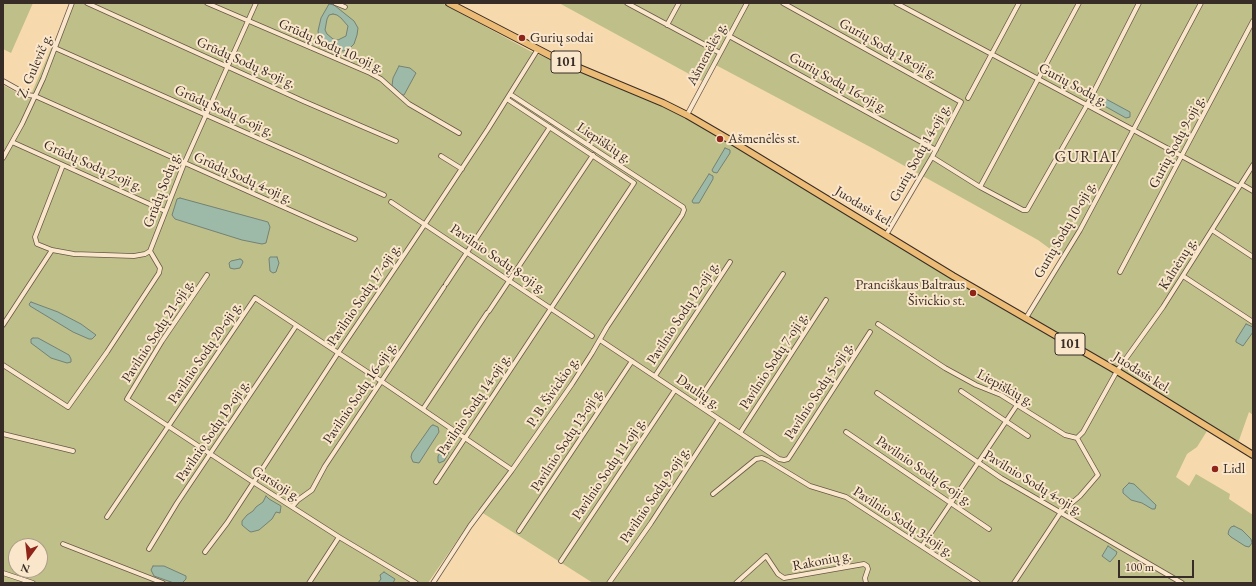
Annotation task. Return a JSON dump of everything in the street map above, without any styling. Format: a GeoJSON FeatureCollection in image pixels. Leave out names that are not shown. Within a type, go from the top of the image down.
{"type":"FeatureCollection","features":[{"type":"Feature","properties":{"kind":"main road","name":"Juodasis kel."},"geometry":{"type":"LineString","coordinates":[[449,3],[557,59],[687,115],[886,235],[1117,371],[1253,455]]}},
{"type":"Feature","properties":{"kind":"street","name":"Z. Gulevič g."},"geometry":{"type":"LineString","coordinates":[[3,158],[43,79],[72,3]]}},
{"type":"Feature","properties":{"kind":"street","name":"Grūdų Sodų 8-oji g."},"geometry":{"type":"LineString","coordinates":[[87,3],[396,141]]}},
{"type":"Feature","properties":{"kind":"street","name":"Grūdų Sodų 10-oji g."},"geometry":{"type":"LineString","coordinates":[[208,3],[376,76],[409,104],[459,133]]}},
{"type":"Feature","properties":{"kind":"street","name":"Grūdų Sodų g."},"geometry":{"type":"LineString","coordinates":[[150,251],[184,164],[256,3]]}},
{"type":"Feature","properties":{"kind":"street"},"geometry":{"type":"LineString","coordinates":[[335,3],[345,7]]}},
{"type":"Feature","properties":{"kind":"street"},"geometry":{"type":"LineString","coordinates":[[627,3],[720,53]]}},
{"type":"Feature","properties":{"kind":"street"},"geometry":{"type":"LineString","coordinates":[[667,25],[679,3]]}},
{"type":"Feature","properties":{"kind":"street","name":"Ašmenėlės g."},"geometry":{"type":"LineString","coordinates":[[687,115],[747,3]]}},
{"type":"Feature","properties":{"kind":"street","name":"Gurių Sodų 18-oji g."},"geometry":{"type":"LineString","coordinates":[[783,3],[961,102]]}},
{"type":"Feature","properties":{"kind":"street","name":"Gurių Sodų g."},"geometry":{"type":"LineString","coordinates":[[896,3],[1088,104],[1182,156],[1240,186],[1253,191]]}},
{"type":"Feature","properties":{"kind":"street","name":"Gurių Sodų 14-oji g."},"geometry":{"type":"LineString","coordinates":[[968,98],[1019,3]]}},
{"type":"Feature","properties":{"kind":"street"},"geometry":{"type":"LineString","coordinates":[[980,187],[1079,3]]}},
{"type":"Feature","properties":{"kind":"street"},"geometry":{"type":"LineString","coordinates":[[932,158],[980,187],[1023,210],[1027,210],[1088,104],[1139,3]]}},
{"type":"Feature","properties":{"kind":"street","name":"Gurių Sodų 10-oji g."},"geometry":{"type":"LineString","coordinates":[[1026,318],[1080,230],[1201,3]]}},
{"type":"Feature","properties":{"kind":"street","name":"Gurių Sodų 9-oji g."},"geometry":{"type":"LineString","coordinates":[[1120,272],[1253,21]]}},
{"type":"Feature","properties":{"kind":"street","name":"Gurių Sodų 16-oji g."},"geometry":{"type":"LineString","coordinates":[[729,36],[936,150]]}},
{"type":"Feature","properties":{"kind":"street","name":"Grūdų Sodų 6-oji g."},"geometry":{"type":"LineString","coordinates":[[55,48],[384,195]]}},
{"type":"Feature","properties":{"kind":"street","name":"Pavilnio Sodų 17-oji g."},"geometry":{"type":"LineString","coordinates":[[205,552],[227,523],[338,353],[426,224],[538,49]]}},
{"type":"Feature","properties":{"kind":"street","name":"Grūdų Sodų 4-oji g."},"geometry":{"type":"LineString","coordinates":[[3,81],[28,95],[35,96],[184,164],[355,239]]}},
{"type":"Feature","properties":{"kind":"street"},"geometry":{"type":"LineString","coordinates":[[423,409],[593,155],[550,127],[509,96]]}},
{"type":"Feature","properties":{"kind":"street","name":"Liepiškių g."},"geometry":{"type":"LineString","coordinates":[[509,96],[683,207],[684,210]]}},
{"type":"Feature","properties":{"kind":"street","name":"Gurių Sodų 14-oji g."},"geometry":{"type":"LineString","coordinates":[[886,235],[932,158],[961,102]]}},
{"type":"Feature","properties":{"kind":"street","name":"Pavilnio Sodų 16-oji g."},"geometry":{"type":"LineString","coordinates":[[292,507],[298,500],[312,490],[325,466],[550,127]]}},
{"type":"Feature","properties":{"kind":"street","name":"Grūdų Sodų 2-oji g."},"geometry":{"type":"LineString","coordinates":[[12,142],[165,211]]}},
{"type":"Feature","properties":{"kind":"street","name":"Pavilnio Sodų 14-oji g."},"geometry":{"type":"LineString","coordinates":[[436,482],[634,183],[593,155]]}},
{"type":"Feature","properties":{"kind":"street"},"geometry":{"type":"LineString","coordinates":[[440,156],[462,169]]}},
{"type":"Feature","properties":{"kind":"street","name":"Kalnėnų g."},"geometry":{"type":"LineString","coordinates":[[1117,371],[1163,307],[1253,165]]}},
{"type":"Feature","properties":{"kind":"street"},"geometry":{"type":"LineString","coordinates":[[3,365],[68,407],[159,273],[160,268],[150,251],[145,254],[134,256],[74,254],[52,250],[37,244],[35,237],[63,166]]}},
{"type":"Feature","properties":{"kind":"street","name":"Pavilnio Sodų 8-oji g."},"geometry":{"type":"LineString","coordinates":[[391,202],[592,336]]}},
{"type":"Feature","properties":{"kind":"street","name":"P. B. Šivickio g."},"geometry":{"type":"LineString","coordinates":[[433,583],[470,526],[512,470],[572,384],[607,327],[682,216],[684,210]]}},
{"type":"Feature","properties":{"kind":"street"},"geometry":{"type":"LineString","coordinates":[[1212,230],[1253,257]]}},
{"type":"Feature","properties":{"kind":"street"},"geometry":{"type":"LineString","coordinates":[[3,325],[52,250]]}},
{"type":"Feature","properties":{"kind":"street","name":"Pavilnio Sodų 12-oji g."},"geometry":{"type":"LineString","coordinates":[[655,376],[730,262]]}},
{"type":"Feature","properties":{"kind":"street"},"geometry":{"type":"LineString","coordinates":[[696,404],[783,274]]}},
{"type":"Feature","properties":{"kind":"street","name":"Pavilnio Sodų 21-oji g."},"geometry":{"type":"LineString","coordinates":[[127,399],[162,341],[208,275]]}},
{"type":"Feature","properties":{"kind":"street"},"geometry":{"type":"LineString","coordinates":[[1183,276],[1253,322]]}},
{"type":"Feature","properties":{"kind":"street","name":"Pavilnio Sodų 20-oji g."},"geometry":{"type":"LineString","coordinates":[[107,517],[255,298],[465,437],[512,470]]}},
{"type":"Feature","properties":{"kind":"street","name":"Pavilnio Sodų 7-oji g."},"geometry":{"type":"LineString","coordinates":[[740,433],[826,300]]}},
{"type":"Feature","properties":{"kind":"street","name":"Liepiškių g."},"geometry":{"type":"LineString","coordinates":[[878,324],[945,368],[976,385],[1001,395],[1065,435],[1077,438]]}},
{"type":"Feature","properties":{"kind":"street","name":"Pavilnio Sodų 19-oji g."},"geometry":{"type":"LineString","coordinates":[[149,549],[177,503],[296,326]]}},
{"type":"Feature","properties":{"kind":"street","name":"Pavilnio Sodų 5-oji g."},"geometry":{"type":"LineString","coordinates":[[784,460],[788,459],[870,332]]}},
{"type":"Feature","properties":{"kind":"street","name":"Daulių g."},"geometry":{"type":"LineString","coordinates":[[600,340],[779,459],[784,460]]}},
{"type":"Feature","properties":{"kind":"street","name":"Pavilnio Sodų 13-oji g."},"geometry":{"type":"LineString","coordinates":[[519,532],[632,361]]}},
{"type":"Feature","properties":{"kind":"street"},"geometry":{"type":"LineString","coordinates":[[1014,583],[1061,512],[1080,496],[1098,475],[1077,438],[1083,432],[1117,371]]}},
{"type":"Feature","properties":{"kind":"street","name":"Pavilnio Sodų 11-oji g."},"geometry":{"type":"LineString","coordinates":[[561,561],[675,390]]}},
{"type":"Feature","properties":{"kind":"street"},"geometry":{"type":"LineString","coordinates":[[961,391],[1028,436]]}},
{"type":"Feature","properties":{"kind":"street","name":"Pavilnio Sodų 4-oji g."},"geometry":{"type":"LineString","coordinates":[[877,393],[1001,478],[1182,583]]}},
{"type":"Feature","properties":{"kind":"street","name":"Garsioji g."},"geometry":{"type":"LineString","coordinates":[[127,399],[210,455],[339,537],[416,583]]}},
{"type":"Feature","properties":{"kind":"street"},"geometry":{"type":"LineString","coordinates":[[922,546],[1017,405]]}},
{"type":"Feature","properties":{"kind":"street","name":"Pavilnio Sodų 9-oji g."},"geometry":{"type":"LineString","coordinates":[[608,583],[651,523],[719,419]]}},
{"type":"Feature","properties":{"kind":"street","name":"Pavilnio Sodų 6-oji g."},"geometry":{"type":"LineString","coordinates":[[846,432],[989,529]]}},
{"type":"Feature","properties":{"kind":"street"},"geometry":{"type":"LineString","coordinates":[[3,434],[73,451]]}},
{"type":"Feature","properties":{"kind":"street","name":"Pavilnio Sodų 3-ioji g."},"geometry":{"type":"LineString","coordinates":[[713,494],[756,459],[762,458],[775,464],[810,486],[846,497],[978,583]]}},
{"type":"Feature","properties":{"kind":"street"},"geometry":{"type":"LineString","coordinates":[[309,583],[339,537]]}},
{"type":"Feature","properties":{"kind":"street"},"geometry":{"type":"LineString","coordinates":[[63,544],[163,583]]}},
{"type":"Feature","properties":{"kind":"street","name":"Rakonių g."},"geometry":{"type":"LineString","coordinates":[[736,583],[766,556],[778,574],[784,578],[864,564],[868,569],[865,578],[866,583]]}},
{"type":"Feature","properties":{"kind":"street"},"geometry":{"type":"LineString","coordinates":[[3,573],[33,583]]}},
{"type":"Feature","properties":{"kind":"green space"},"geometry":{"type":"Polygon","coordinates":[[[3,3],[33,3],[11,53],[3,49],[3,3]]]}},
{"type":"Feature","properties":{"kind":"green space"},"geometry":{"type":"Polygon","coordinates":[[[71,3],[442,3],[530,51],[671,109],[1103,366],[1207,431],[1197,447],[1187,454],[1176,477],[1189,486],[1196,474],[1230,494],[1229,499],[1253,515],[1253,583],[593,583],[478,510],[428,583],[3,583],[3,85],[29,99],[71,3]],[[243,216],[175,219],[206,228],[268,222],[243,216]]]}},
{"type":"Feature","properties":{"kind":"green space"},"geometry":{"type":"Polygon","coordinates":[[[559,3],[1253,3],[1253,415],[1249,412],[1238,443],[1144,384],[1026,314],[1061,257],[1038,240],[874,149],[712,63],[702,81],[559,3]]]}},
{"type":"Feature","properties":{"kind":"shaded area"},"geometry":{"type":"Polygon","coordinates":[[[329,4],[334,5],[354,21],[358,28],[354,44],[350,48],[343,51],[328,48],[319,38],[318,31],[321,18],[329,4]],[[329,15],[325,30],[333,39],[338,40],[346,36],[348,26],[337,15],[329,15]]]}},
{"type":"Feature","properties":{"kind":"shaded area"},"geometry":{"type":"Polygon","coordinates":[[[399,66],[410,68],[416,73],[404,95],[392,86],[393,78],[399,66]]]}},
{"type":"Feature","properties":{"kind":"shaded area"},"geometry":{"type":"Polygon","coordinates":[[[1102,98],[1130,112],[1130,117],[1126,118],[1101,104],[1100,100],[1102,98]]]}},
{"type":"Feature","properties":{"kind":"shaded area"},"geometry":{"type":"Polygon","coordinates":[[[725,148],[730,150],[730,153],[717,173],[713,172],[712,170],[725,148]]]}},
{"type":"Feature","properties":{"kind":"shaded area"},"geometry":{"type":"Polygon","coordinates":[[[709,174],[713,176],[713,179],[699,203],[693,203],[692,201],[709,174]]]}},
{"type":"Feature","properties":{"kind":"shaded area"},"geometry":{"type":"Polygon","coordinates":[[[180,198],[268,222],[270,227],[266,243],[262,244],[242,240],[175,219],[172,215],[177,199],[180,198]]]}},
{"type":"Feature","properties":{"kind":"shaded area"},"geometry":{"type":"Polygon","coordinates":[[[270,257],[277,257],[279,263],[276,272],[273,273],[270,271],[269,259],[270,257]]]}},
{"type":"Feature","properties":{"kind":"shaded area"},"geometry":{"type":"Polygon","coordinates":[[[240,259],[243,262],[240,268],[230,268],[229,263],[231,261],[240,259]]]}},
{"type":"Feature","properties":{"kind":"shaded area"},"geometry":{"type":"Polygon","coordinates":[[[31,302],[58,312],[81,324],[96,335],[92,339],[89,339],[73,332],[30,306],[29,304],[31,302]]]}},
{"type":"Feature","properties":{"kind":"shaded area"},"geometry":{"type":"Polygon","coordinates":[[[1246,324],[1253,327],[1253,332],[1243,346],[1236,342],[1236,340],[1246,324]]]}},
{"type":"Feature","properties":{"kind":"shaded area"},"geometry":{"type":"Polygon","coordinates":[[[38,338],[69,355],[71,362],[67,363],[51,358],[31,343],[31,339],[38,338]]]}},
{"type":"Feature","properties":{"kind":"shaded area"},"geometry":{"type":"Polygon","coordinates":[[[433,425],[438,427],[439,432],[419,463],[413,462],[411,457],[412,453],[433,425]]]}},
{"type":"Feature","properties":{"kind":"shaded area"},"geometry":{"type":"Polygon","coordinates":[[[446,444],[450,444],[451,449],[444,461],[439,463],[438,456],[446,444]]]}},
{"type":"Feature","properties":{"kind":"shaded area"},"geometry":{"type":"Polygon","coordinates":[[[1129,483],[1134,484],[1156,505],[1155,509],[1131,500],[1123,493],[1123,489],[1129,483]]]}},
{"type":"Feature","properties":{"kind":"shaded area"},"geometry":{"type":"Polygon","coordinates":[[[266,496],[281,506],[280,513],[276,512],[272,519],[259,530],[251,532],[242,525],[242,521],[263,502],[266,496]]]}},
{"type":"Feature","properties":{"kind":"shaded area"},"geometry":{"type":"Polygon","coordinates":[[[1234,526],[1242,530],[1251,539],[1252,543],[1249,547],[1245,546],[1228,534],[1231,527],[1234,526]]]}},
{"type":"Feature","properties":{"kind":"shaded area"},"geometry":{"type":"Polygon","coordinates":[[[1108,546],[1117,552],[1110,562],[1102,556],[1108,546]]]}},
{"type":"Feature","properties":{"kind":"shaded area"},"geometry":{"type":"Polygon","coordinates":[[[153,566],[164,566],[186,576],[186,579],[182,583],[174,583],[154,576],[151,570],[153,566]]]}},
{"type":"Feature","properties":{"kind":"shaded area"},"geometry":{"type":"Polygon","coordinates":[[[384,572],[395,579],[393,583],[378,583],[381,579],[380,575],[384,572]]]}},
{"type":"Feature","properties":{"kind":"place","name":"Gurių sodai"},"geometry":{"type":"Point","coordinates":[522,38]}},
{"type":"Feature","properties":{"kind":"place","name":"Ašmenėlės st."},"geometry":{"type":"Point","coordinates":[720,139]}},
{"type":"Feature","properties":{"kind":"place","name":"Pranciškaus Baltraus Šivickio st."},"geometry":{"type":"Point","coordinates":[973,293]}},
{"type":"Feature","properties":{"kind":"place","name":"Lidl"},"geometry":{"type":"Point","coordinates":[1215,469]}},
{"type":"Feature","properties":{"kind":"district","name":"GURIAI"},"geometry":{"type":"Point","coordinates":[1086,158]}}]}
